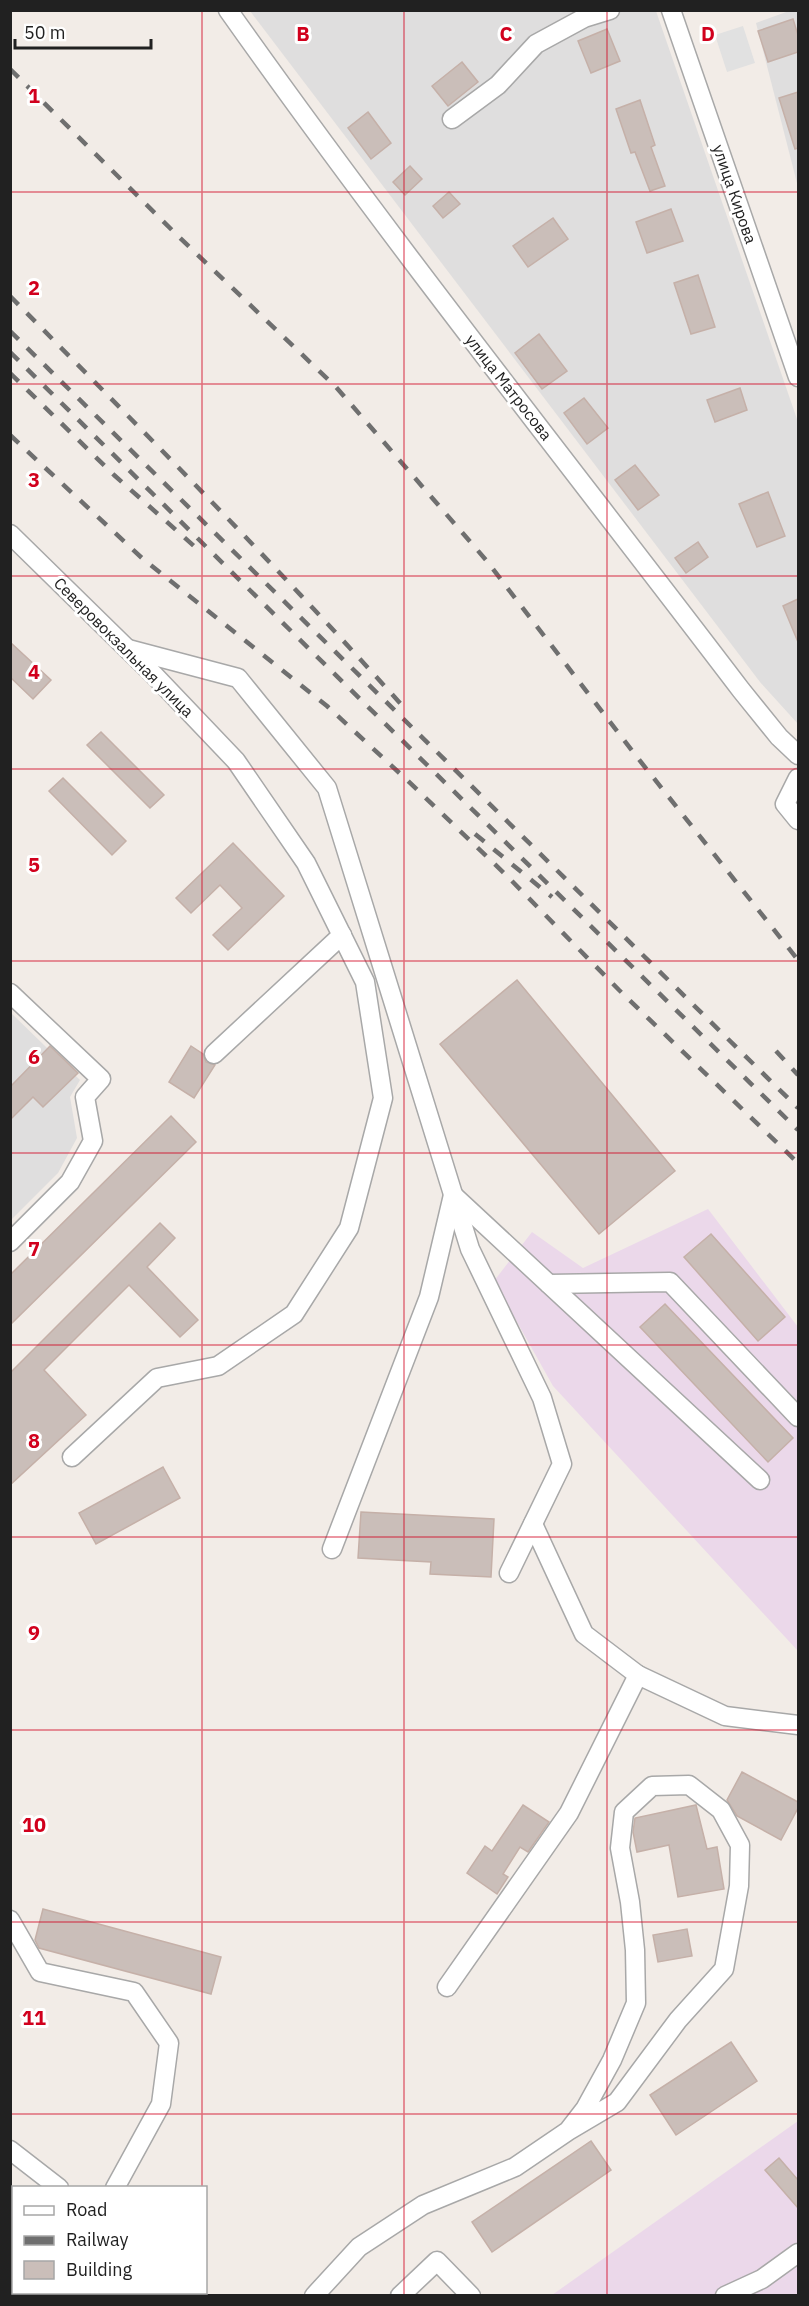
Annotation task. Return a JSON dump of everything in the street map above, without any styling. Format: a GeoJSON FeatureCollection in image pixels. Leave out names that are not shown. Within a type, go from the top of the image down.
{"type":"FeatureCollection","features":[{"type":"Feature","properties":{"kind":"street","name":"улица Матросова"},"geometry":{"type":"LineString","coordinates":[[228,10],[451,312],[741,690],[779,737],[798,755]]}},
{"type":"Feature","properties":{"kind":"street"},"geometry":{"type":"LineString","coordinates":[[452,119],[498,85],[536,44],[584,18],[610,10]]}},
{"type":"Feature","properties":{"kind":"street","name":"улица Кирова"},"geometry":{"type":"LineString","coordinates":[[670,10],[798,377]]}},
{"type":"Feature","properties":{"kind":"street","name":"Северовокзальная улица"},"geometry":{"type":"LineString","coordinates":[[10,534],[236,761],[306,863],[365,982],[383,1098],[349,1228],[294,1314],[218,1366],[157,1378],[72,1457]]}},
{"type":"Feature","properties":{"kind":"street"},"geometry":{"type":"LineString","coordinates":[[126,648],[238,678],[327,788],[470,1250],[542,1398],[562,1464],[509,1573]]}},
{"type":"Feature","properties":{"kind":"street"},"geometry":{"type":"LineString","coordinates":[[798,778],[785,804],[798,819]]}},
{"type":"Feature","properties":{"kind":"street"},"geometry":{"type":"LineString","coordinates":[[214,1054],[342,934]]}},
{"type":"Feature","properties":{"kind":"street"},"geometry":{"type":"LineString","coordinates":[[10,993],[100,1079],[85,1097],[93,1141],[70,1182],[10,1242]]}},
{"type":"Feature","properties":{"kind":"street"},"geometry":{"type":"LineString","coordinates":[[453,1195],[760,1480]]}},
{"type":"Feature","properties":{"kind":"street"},"geometry":{"type":"LineString","coordinates":[[332,1549],[429,1297],[453,1195]]}},
{"type":"Feature","properties":{"kind":"street"},"geometry":{"type":"LineString","coordinates":[[549,1284],[670,1282],[798,1417]]}},
{"type":"Feature","properties":{"kind":"street"},"geometry":{"type":"LineString","coordinates":[[533,1524],[584,1634],[638,1676],[726,1716],[798,1725]]}},
{"type":"Feature","properties":{"kind":"street"},"geometry":{"type":"LineString","coordinates":[[447,1987],[568,1813],[638,1676]]}},
{"type":"Feature","properties":{"kind":"street"},"geometry":{"type":"LineString","coordinates":[[314,2295],[359,2247],[423,2205],[515,2167],[568,2131],[617,2102],[678,2020],[724,1968],[739,1886],[740,1845],[721,1810],[689,1785],[652,1786],[624,1812],[620,1848],[636,1950],[636,2003],[612,2060],[585,2109],[568,2131]]}},
{"type":"Feature","properties":{"kind":"street"},"geometry":{"type":"LineString","coordinates":[[10,1920],[40,1972],[134,1992],[169,2043],[162,2104],[116,2186]]}},
{"type":"Feature","properties":{"kind":"street"},"geometry":{"type":"LineString","coordinates":[[10,2150],[58,2186]]}},
{"type":"Feature","properties":{"kind":"street"},"geometry":{"type":"LineString","coordinates":[[725,2295],[762,2279],[798,2253]]}},
{"type":"Feature","properties":{"kind":"street"},"geometry":{"type":"LineString","coordinates":[[400,2295],[436,2262],[471,2295]]}},
{"type":"Feature","properties":{"kind":"shaded area"},"geometry":{"type":"Polygon","coordinates":[[[250,11],[656,11],[798,422],[798,724],[760,682],[250,11]]]}},
{"type":"Feature","properties":{"kind":"shaded area"},"geometry":{"type":"Polygon","coordinates":[[[789,11],[798,11],[798,187],[756,23],[789,11]]]}},
{"type":"Feature","properties":{"kind":"shaded area"},"geometry":{"type":"Polygon","coordinates":[[[743,26],[755,63],[727,72],[715,35],[743,26]]]}},
{"type":"Feature","properties":{"kind":"shaded area"},"geometry":{"type":"Polygon","coordinates":[[[10,1012],[80,1080],[70,1097],[77,1138],[58,1173],[11,1220],[10,1012]]]}},
{"type":"Feature","properties":{"kind":"shaded area"},"geometry":{"type":"Polygon","coordinates":[[[708,1209],[798,1327],[798,1651],[553,1386],[494,1281],[532,1232],[583,1268],[708,1209]]]}},
{"type":"Feature","properties":{"kind":"shaded area"},"geometry":{"type":"Polygon","coordinates":[[[798,2121],[798,2295],[552,2295],[798,2121]]]}},
{"type":"Feature","properties":{"kind":"building"},"geometry":{"type":"Polygon","coordinates":[[[793,19],[798,35],[798,52],[768,62],[758,31],[793,19]]]}},
{"type":"Feature","properties":{"kind":"building"},"geometry":{"type":"Polygon","coordinates":[[[607,29],[620,61],[591,73],[578,41],[607,29]]]}},
{"type":"Feature","properties":{"kind":"building"},"geometry":{"type":"Polygon","coordinates":[[[462,62],[478,82],[448,106],[432,86],[462,62]]]}},
{"type":"Feature","properties":{"kind":"building"},"geometry":{"type":"Polygon","coordinates":[[[798,92],[798,148],[795,149],[779,98],[798,92]]]}},
{"type":"Feature","properties":{"kind":"building"},"geometry":{"type":"Polygon","coordinates":[[[640,100],[655,145],[651,147],[665,186],[650,191],[635,152],[631,153],[616,109],[640,100]]]}},
{"type":"Feature","properties":{"kind":"building"},"geometry":{"type":"Polygon","coordinates":[[[368,112],[391,143],[371,159],[348,128],[368,112]]]}},
{"type":"Feature","properties":{"kind":"building"},"geometry":{"type":"Polygon","coordinates":[[[410,166],[422,179],[405,195],[393,182],[410,166]]]}},
{"type":"Feature","properties":{"kind":"building"},"geometry":{"type":"Polygon","coordinates":[[[449,192],[460,204],[443,218],[433,206],[449,192]]]}},
{"type":"Feature","properties":{"kind":"building"},"geometry":{"type":"Polygon","coordinates":[[[671,209],[683,241],[647,253],[636,222],[671,209]]]}},
{"type":"Feature","properties":{"kind":"building"},"geometry":{"type":"Polygon","coordinates":[[[553,218],[568,239],[528,267],[513,246],[553,218]]]}},
{"type":"Feature","properties":{"kind":"building"},"geometry":{"type":"Polygon","coordinates":[[[698,275],[715,327],[691,334],[674,283],[698,275]]]}},
{"type":"Feature","properties":{"kind":"building"},"geometry":{"type":"Polygon","coordinates":[[[539,334],[567,371],[542,389],[515,353],[539,334]]]}},
{"type":"Feature","properties":{"kind":"building"},"geometry":{"type":"Polygon","coordinates":[[[740,388],[747,410],[715,422],[707,400],[740,388]]]}},
{"type":"Feature","properties":{"kind":"building"},"geometry":{"type":"Polygon","coordinates":[[[584,398],[608,428],[587,444],[564,413],[584,398]]]}},
{"type":"Feature","properties":{"kind":"building"},"geometry":{"type":"Polygon","coordinates":[[[635,465],[659,495],[638,510],[615,480],[635,465]]]}},
{"type":"Feature","properties":{"kind":"building"},"geometry":{"type":"Polygon","coordinates":[[[768,492],[785,536],[757,547],[739,504],[768,492]]]}},
{"type":"Feature","properties":{"kind":"building"},"geometry":{"type":"Polygon","coordinates":[[[698,542],[708,557],[686,573],[675,558],[698,542]]]}},
{"type":"Feature","properties":{"kind":"building"},"geometry":{"type":"Polygon","coordinates":[[[798,599],[798,642],[783,606],[798,599]]]}},
{"type":"Feature","properties":{"kind":"building"},"geometry":{"type":"Polygon","coordinates":[[[10,642],[51,680],[33,699],[10,677],[10,642]]]}},
{"type":"Feature","properties":{"kind":"building"},"geometry":{"type":"Polygon","coordinates":[[[101,732],[164,795],[150,808],[87,745],[101,732]]]}},
{"type":"Feature","properties":{"kind":"building"},"geometry":{"type":"Polygon","coordinates":[[[63,778],[126,841],[112,855],[49,791],[63,778]]]}},
{"type":"Feature","properties":{"kind":"building"},"geometry":{"type":"Polygon","coordinates":[[[233,843],[284,896],[228,950],[213,935],[242,908],[220,885],[191,913],[176,898],[233,843]]]}},
{"type":"Feature","properties":{"kind":"building"},"geometry":{"type":"Polygon","coordinates":[[[517,980],[675,1171],[599,1234],[440,1044],[517,980]]]}},
{"type":"Feature","properties":{"kind":"building"},"geometry":{"type":"Polygon","coordinates":[[[50,1046],[78,1073],[43,1107],[33,1097],[10,1120],[11,1086],[50,1046]]]}},
{"type":"Feature","properties":{"kind":"building"},"geometry":{"type":"Polygon","coordinates":[[[191,1046],[203,1054],[206,1062],[215,1065],[194,1098],[169,1082],[191,1046]]]}},
{"type":"Feature","properties":{"kind":"building"},"geometry":{"type":"Polygon","coordinates":[[[171,1116],[196,1142],[10,1325],[10,1275],[171,1116]]]}},
{"type":"Feature","properties":{"kind":"building"},"geometry":{"type":"Polygon","coordinates":[[[160,1223],[175,1238],[147,1267],[198,1320],[180,1337],[129,1285],[44,1370],[86,1415],[10,1485],[10,1373],[160,1223]]]}},
{"type":"Feature","properties":{"kind":"building"},"geometry":{"type":"Polygon","coordinates":[[[711,1234],[785,1317],[758,1341],[684,1257],[711,1234]]]}},
{"type":"Feature","properties":{"kind":"building"},"geometry":{"type":"Polygon","coordinates":[[[665,1304],[793,1438],[768,1462],[640,1327],[665,1304]]]}},
{"type":"Feature","properties":{"kind":"building"},"geometry":{"type":"Polygon","coordinates":[[[163,1467],[180,1498],[96,1544],[79,1513],[163,1467]]]}},
{"type":"Feature","properties":{"kind":"building"},"geometry":{"type":"Polygon","coordinates":[[[361,1512],[494,1519],[491,1577],[430,1574],[431,1562],[358,1558],[361,1512]]]}},
{"type":"Feature","properties":{"kind":"building"},"geometry":{"type":"Polygon","coordinates":[[[742,1772],[798,1802],[798,1808],[781,1840],[737,1816],[727,1800],[742,1772]]]}},
{"type":"Feature","properties":{"kind":"building"},"geometry":{"type":"Polygon","coordinates":[[[523,1805],[549,1822],[528,1852],[520,1847],[503,1874],[508,1877],[497,1894],[467,1873],[485,1846],[492,1851],[523,1805]]]}},
{"type":"Feature","properties":{"kind":"building"},"geometry":{"type":"Polygon","coordinates":[[[696,1805],[707,1849],[717,1847],[724,1889],[678,1897],[669,1845],[637,1852],[633,1832],[635,1818],[696,1805]]]}},
{"type":"Feature","properties":{"kind":"building"},"geometry":{"type":"Polygon","coordinates":[[[43,1909],[221,1957],[211,1994],[39,1948],[35,1940],[43,1909]]]}},
{"type":"Feature","properties":{"kind":"building"},"geometry":{"type":"Polygon","coordinates":[[[687,1929],[692,1956],[658,1962],[653,1935],[687,1929]]]}},
{"type":"Feature","properties":{"kind":"building"},"geometry":{"type":"Polygon","coordinates":[[[731,2042],[757,2081],[676,2135],[650,2095],[731,2042]]]}},
{"type":"Feature","properties":{"kind":"building"},"geometry":{"type":"Polygon","coordinates":[[[591,2141],[611,2170],[492,2252],[472,2222],[591,2141]]]}},
{"type":"Feature","properties":{"kind":"building"},"geometry":{"type":"Polygon","coordinates":[[[779,2158],[798,2180],[798,2208],[765,2170],[779,2158]]]}},
{"type":"Feature","properties":{"kind":"railway"},"geometry":{"type":"LineString","coordinates":[[10,69],[179,237],[336,387],[486,560],[633,752],[798,960]]}},
{"type":"Feature","properties":{"kind":"railway"},"geometry":{"type":"LineString","coordinates":[[10,296],[162,450],[408,712]]}},
{"type":"Feature","properties":{"kind":"railway"},"geometry":{"type":"LineString","coordinates":[[10,331],[798,1108]]}},
{"type":"Feature","properties":{"kind":"railway"},"geometry":{"type":"LineString","coordinates":[[10,352],[798,1130]]}},
{"type":"Feature","properties":{"kind":"railway"},"geometry":{"type":"LineString","coordinates":[[10,373],[114,475],[194,546]]}},
{"type":"Feature","properties":{"kind":"railway"},"geometry":{"type":"LineString","coordinates":[[10,435],[143,559],[327,706],[506,875],[619,990],[798,1163]]}},
{"type":"Feature","properties":{"kind":"railway"},"geometry":{"type":"LineString","coordinates":[[475,834],[552,897]]}},
{"type":"Feature","properties":{"kind":"railway"},"geometry":{"type":"LineString","coordinates":[[776,1051],[798,1075]]}}]}
